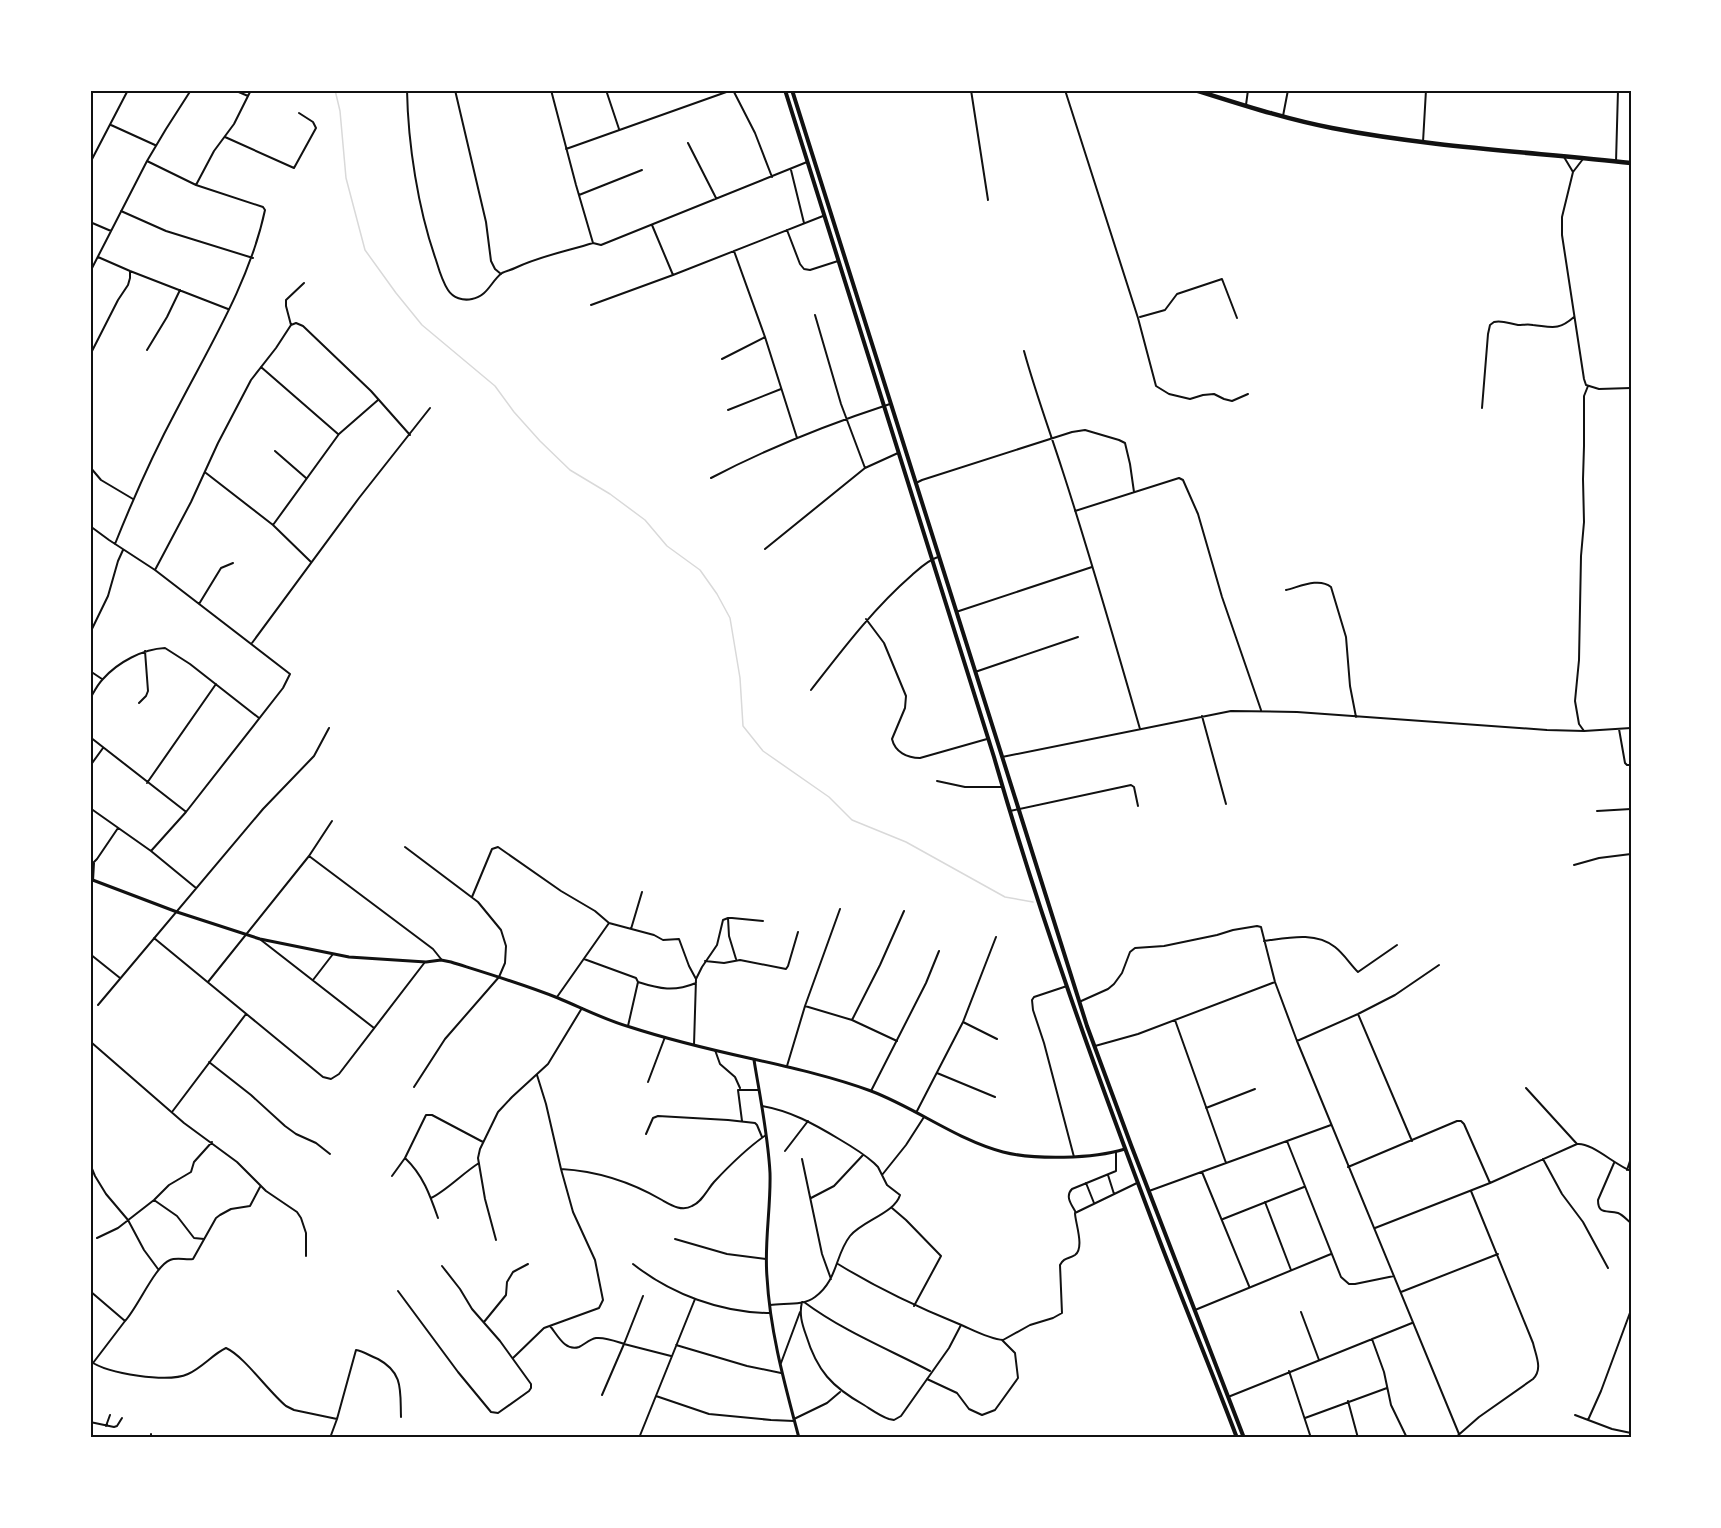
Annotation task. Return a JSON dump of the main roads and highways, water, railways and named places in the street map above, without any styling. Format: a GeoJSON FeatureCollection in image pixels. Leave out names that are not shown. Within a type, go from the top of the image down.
{"type":"FeatureCollection","features":[{"type":"Feature","properties":{"kind":"highway"},"geometry":{"type":"LineString","coordinates":[[1195,90],[1331,128],[1423,142],[1631,164]]}},
{"type":"Feature","properties":{"kind":"main road"},"geometry":{"type":"LineString","coordinates":[[785,90],[1066,986],[1125,1149],[1237,1438]]}},
{"type":"Feature","properties":{"kind":"main road"},"geometry":{"type":"LineString","coordinates":[[792,90],[1079,1002],[1244,1438]]}},
{"type":"Feature","properties":{"kind":"main road"},"geometry":{"type":"LineString","coordinates":[[850,297],[856,294]]}},
{"type":"Feature","properties":{"kind":"main road"},"geometry":{"type":"LineString","coordinates":[[1058,962],[1066,959]]}},
{"type":"Feature","properties":{"kind":"main road"},"geometry":{"type":"LineString","coordinates":[[1183,1298],[1189,1296]]}},
{"type":"Feature","properties":{"kind":"main road"},"geometry":{"type":"LineString","coordinates":[[1227,1410],[1233,1408]]}},
{"type":"Feature","properties":{"kind":"waterway"},"geometry":{"type":"LineString","coordinates":[[335,90],[340,111],[346,178],[365,250],[422,325],[495,386],[514,412],[570,470],[610,494],[645,520],[667,546],[700,570],[730,618],[740,678],[743,726],[763,751],[829,797],[852,820],[906,842],[1005,897],[1033,902]]}}]}
